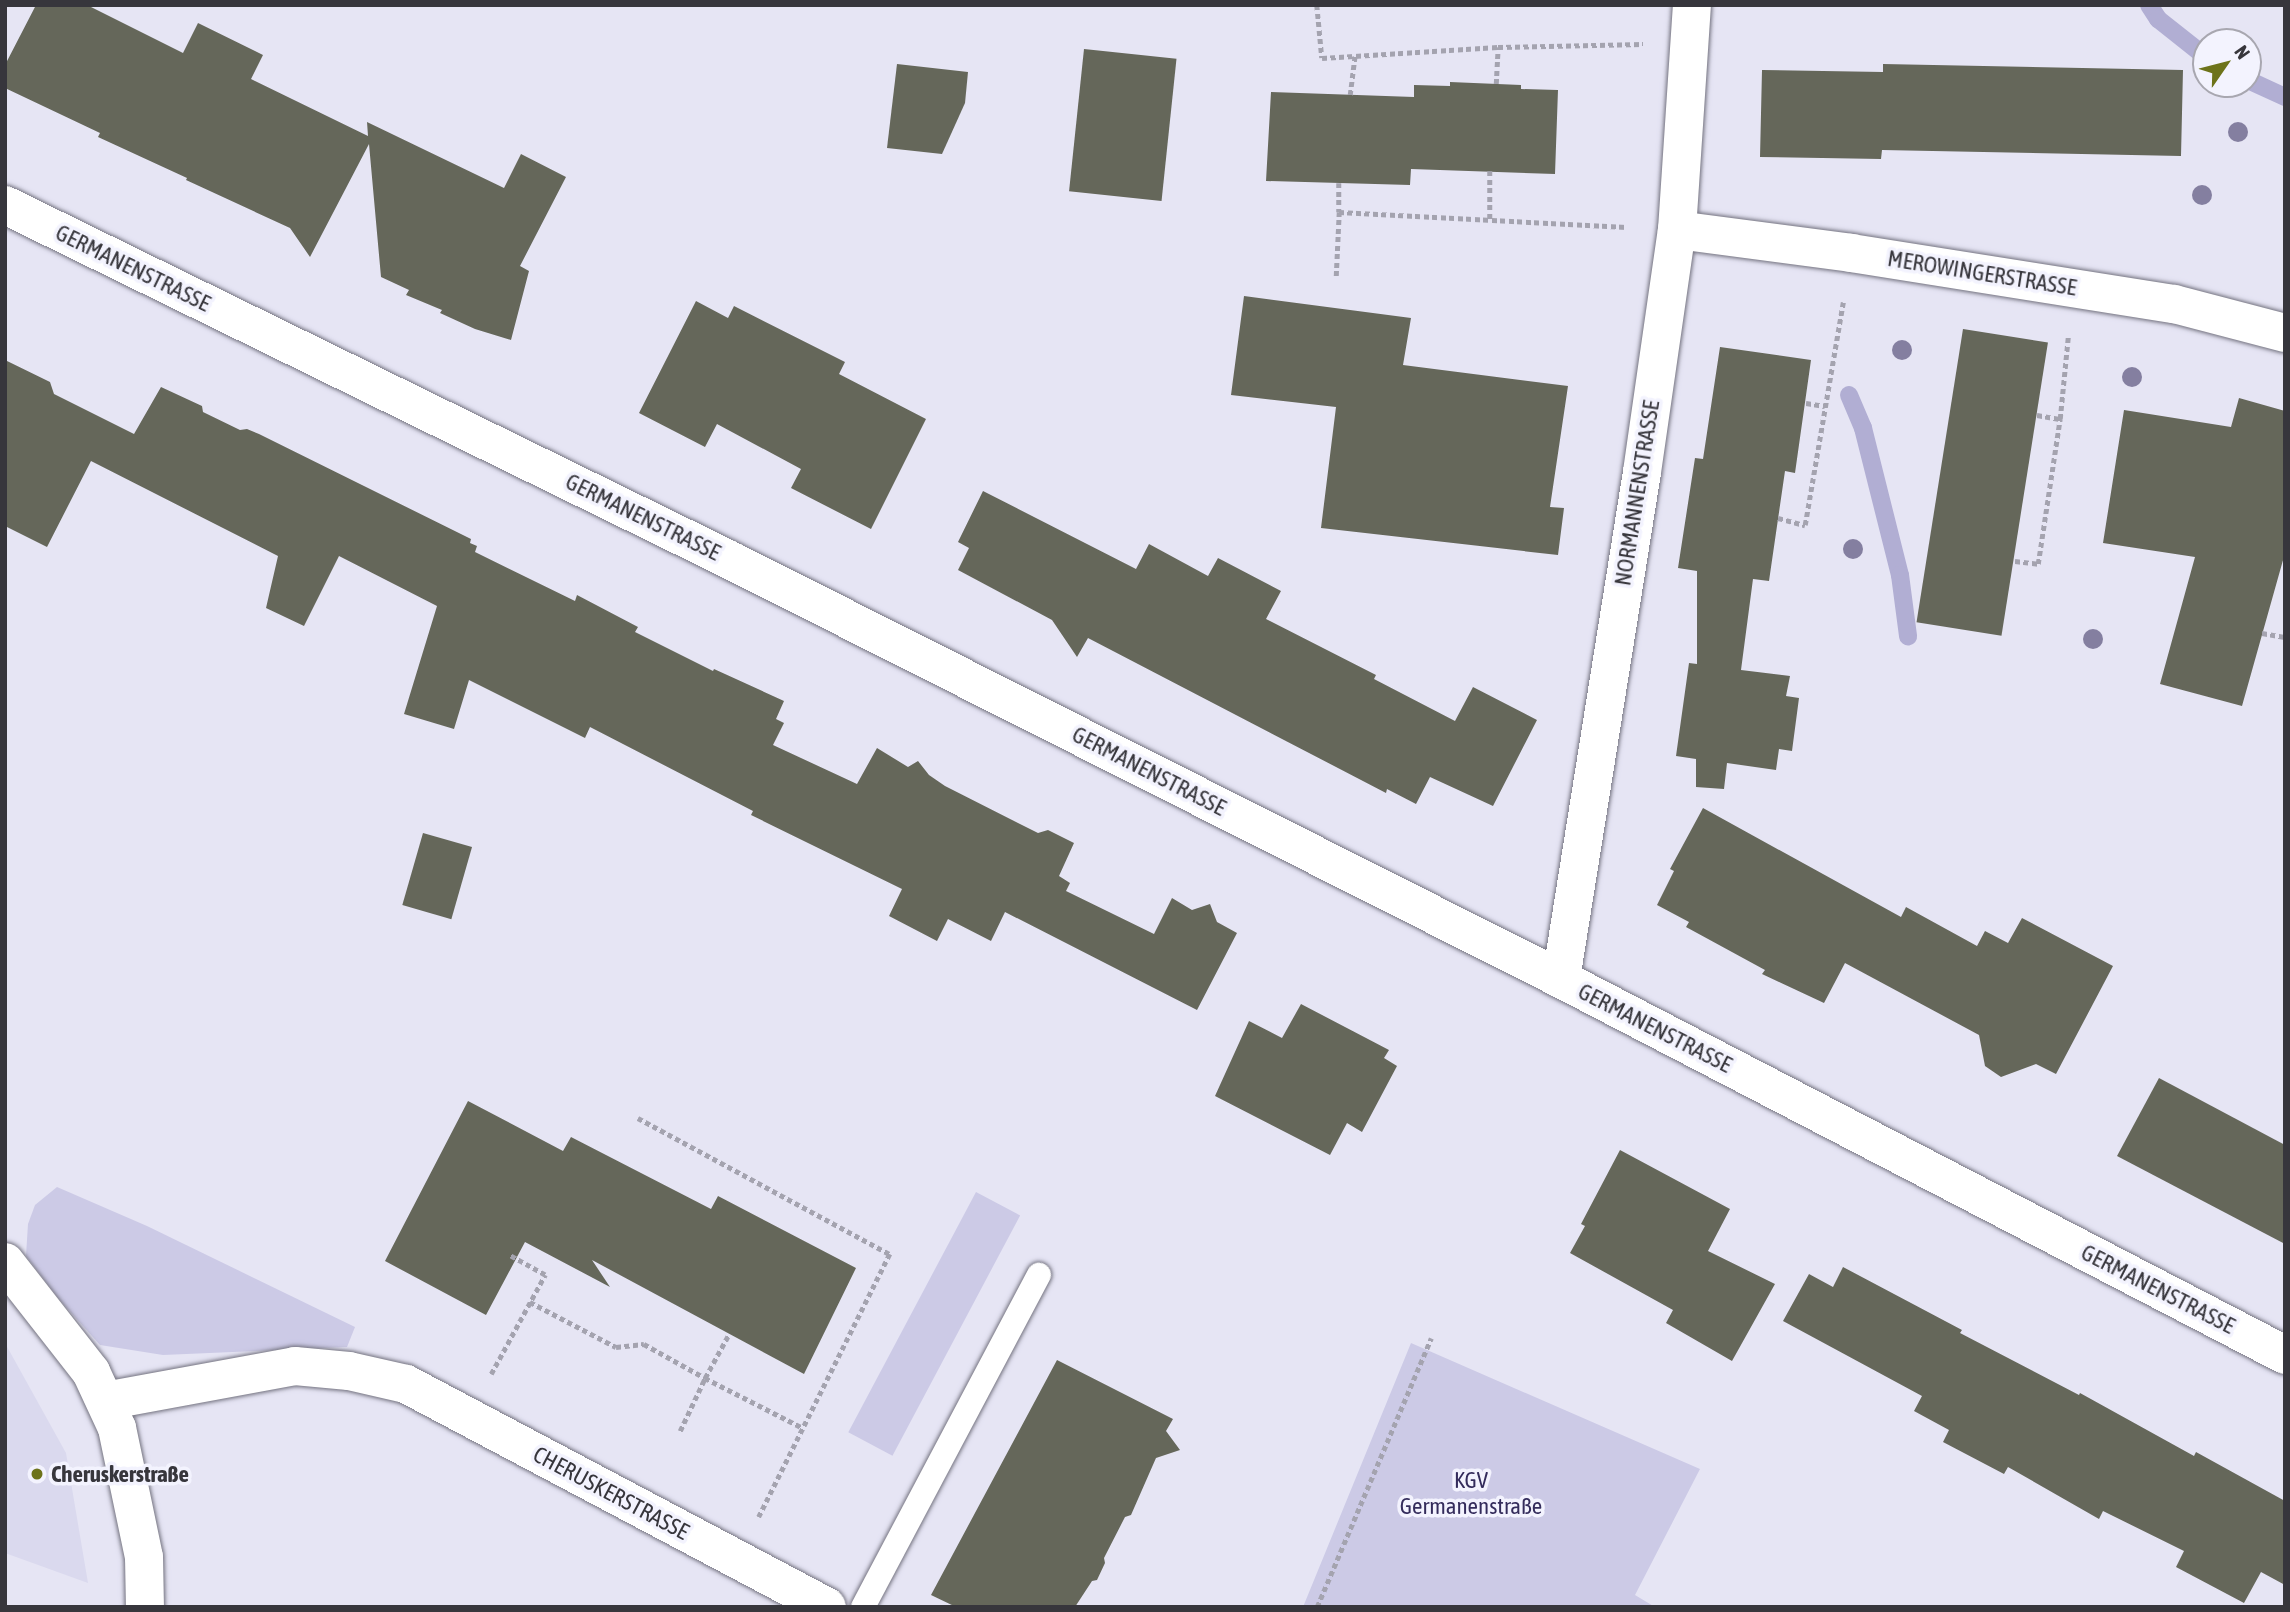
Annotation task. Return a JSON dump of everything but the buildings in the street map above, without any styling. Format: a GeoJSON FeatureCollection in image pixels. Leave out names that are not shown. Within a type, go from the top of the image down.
{"type":"FeatureCollection","features":[{"type":"Feature","properties":{"kind":"street","name":"NORMANNENSTRASSE"},"geometry":{"type":"LineString","coordinates":[[1561,979],[1642,472],[1677,230],[1692,5]]}},
{"type":"Feature","properties":{"kind":"street","name":"GERMANENSTRASSE"},"geometry":{"type":"LineString","coordinates":[[5,205],[742,566],[1561,979],[2285,1355]]}},
{"type":"Feature","properties":{"kind":"street","name":"MEROWINGERSTRASSE"},"geometry":{"type":"LineString","coordinates":[[1677,230],[1851,253],[2174,304],[2285,333]]}},
{"type":"Feature","properties":{"kind":"street"},"geometry":{"type":"LineString","coordinates":[[5,1262],[91,1372],[117,1428],[134,1496],[144,1557],[145,1607]]}},
{"type":"Feature","properties":{"kind":"street","name":"CHERUSKERSTRASSE"},"geometry":{"type":"LineString","coordinates":[[105,1401],[295,1366],[349,1371],[406,1384],[827,1607]]}},
{"type":"Feature","properties":{"kind":"lane"},"geometry":{"type":"LineString","coordinates":[[863,1607],[1039,1275]]}},
{"type":"Feature","properties":{"kind":"path"},"geometry":{"type":"LineString","coordinates":[[1317,5],[1322,58],[1498,47],[1689,43]]}},
{"type":"Feature","properties":{"kind":"path"},"geometry":{"type":"LineString","coordinates":[[1496,84],[1498,47]]}},
{"type":"Feature","properties":{"kind":"path"},"geometry":{"type":"LineString","coordinates":[[1350,95],[1355,56]]}},
{"type":"Feature","properties":{"kind":"path"},"geometry":{"type":"LineString","coordinates":[[1490,171],[1490,219]]}},
{"type":"Feature","properties":{"kind":"path"},"geometry":{"type":"LineString","coordinates":[[1336,276],[1339,183]]}},
{"type":"Feature","properties":{"kind":"path"},"geometry":{"type":"LineString","coordinates":[[1339,212],[1677,230]]}},
{"type":"Feature","properties":{"kind":"path"},"geometry":{"type":"LineString","coordinates":[[1778,518],[1805,525],[1851,253]]}},
{"type":"Feature","properties":{"kind":"path"},"geometry":{"type":"LineString","coordinates":[[2015,561],[2038,564],[2060,419],[2072,287]]}},
{"type":"Feature","properties":{"kind":"path"},"geometry":{"type":"LineString","coordinates":[[1806,403],[1825,406]]}},
{"type":"Feature","properties":{"kind":"path"},"geometry":{"type":"LineString","coordinates":[[2037,415],[2060,419]]}},
{"type":"Feature","properties":{"kind":"path"},"geometry":{"type":"LineString","coordinates":[[2262,633],[2285,637]]}},
{"type":"Feature","properties":{"kind":"path"},"geometry":{"type":"LineString","coordinates":[[638,1118],[890,1254],[738,1560]]}},
{"type":"Feature","properties":{"kind":"path"},"geometry":{"type":"LineString","coordinates":[[467,1417],[545,1275],[509,1255]]}},
{"type":"Feature","properties":{"kind":"path"},"geometry":{"type":"LineString","coordinates":[[530,1302],[617,1347],[644,1344],[803,1428]]}},
{"type":"Feature","properties":{"kind":"path"},"geometry":{"type":"LineString","coordinates":[[680,1431],[729,1334]]}},
{"type":"Feature","properties":{"kind":"path"},"geometry":{"type":"LineString","coordinates":[[1317,1607],[1431,1338]]}},
{"type":"Feature","properties":{"kind":"shaded area","name":"Cheruskerstraße"},"geometry":{"type":"Polygon","coordinates":[[[5,1343],[66,1453],[88,1583],[5,1553],[5,1343]]]}},
{"type":"Feature","properties":{"kind":"green space"},"geometry":{"type":"Polygon","coordinates":[[[57,1187],[147,1226],[355,1327],[347,1347],[163,1355],[100,1345],[58,1298],[26,1256],[28,1224],[35,1205],[57,1187]]]}},
{"type":"Feature","properties":{"kind":"green space"},"geometry":{"type":"Polygon","coordinates":[[[976,1192],[1020,1215],[892,1456],[848,1432],[976,1192]]]}},
{"type":"Feature","properties":{"kind":"green space","name":"KGV Germanenstraße"},"geometry":{"type":"Polygon","coordinates":[[[1411,1343],[1700,1469],[1635,1595],[1655,1607],[1303,1607],[1411,1343]]]}},
{"type":"Feature","properties":{"kind":"waterway"},"geometry":{"type":"LineString","coordinates":[[2149,5],[2158,19],[2192,46]]}},
{"type":"Feature","properties":{"kind":"waterway"},"geometry":{"type":"LineString","coordinates":[[2262,86],[2285,97]]}},
{"type":"Feature","properties":{"kind":"waterway"},"geometry":{"type":"LineString","coordinates":[[1849,395],[1863,428],[1900,575],[1908,636]]}},
{"type":"Feature","properties":{"kind":"place","name":"Cheruskerstraße"},"geometry":{"type":"Point","coordinates":[37,1474]}}]}
